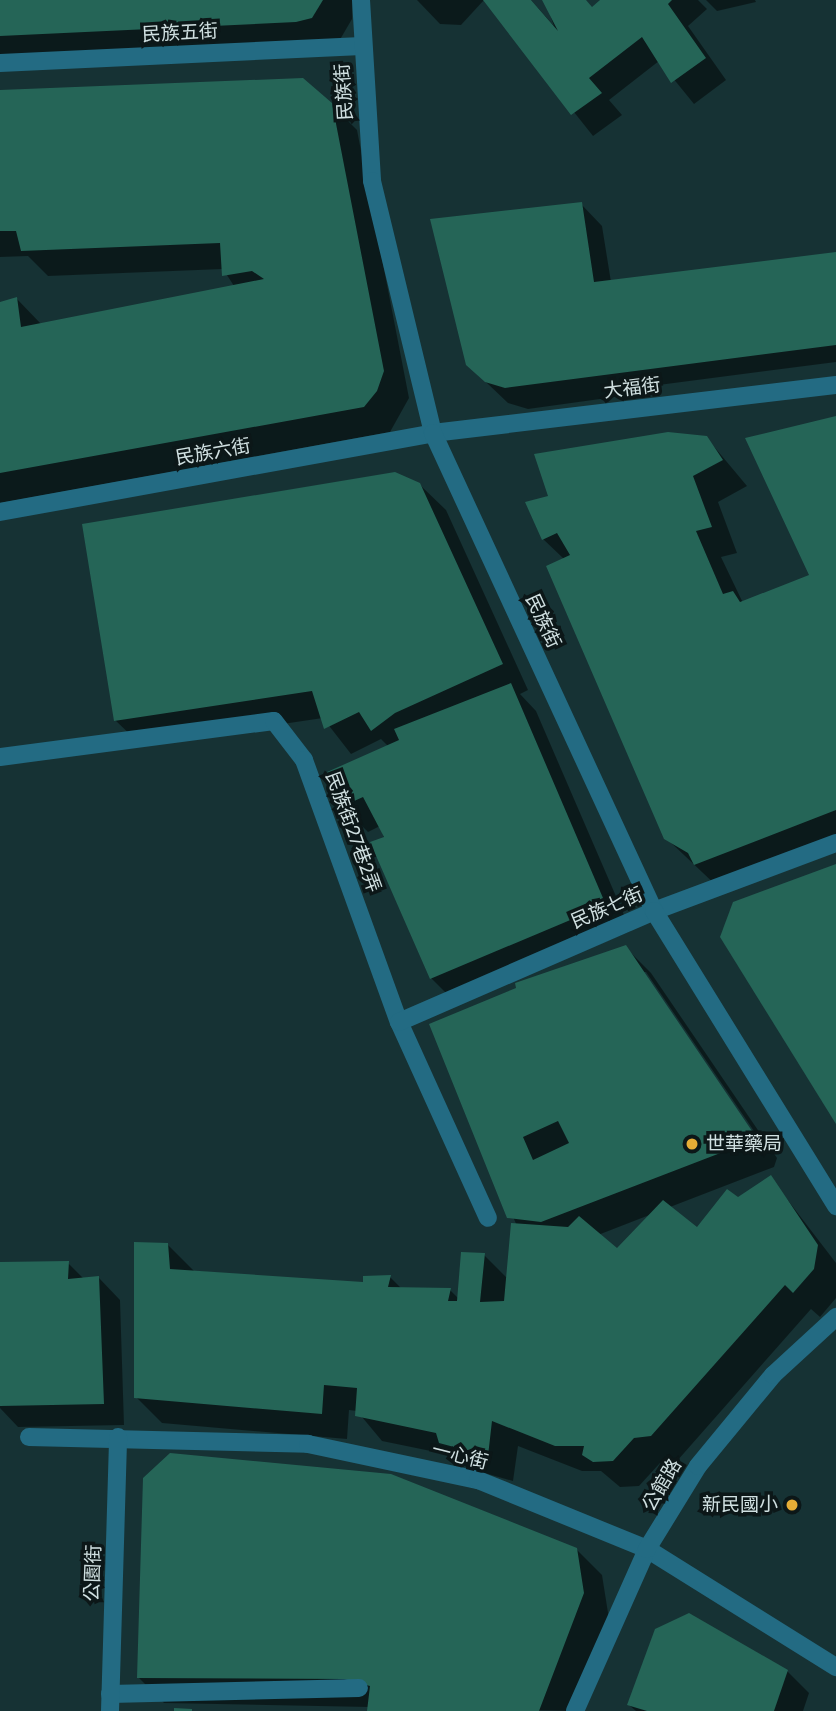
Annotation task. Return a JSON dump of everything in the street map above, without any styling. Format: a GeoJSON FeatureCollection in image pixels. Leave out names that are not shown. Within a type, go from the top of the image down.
{"type":"FeatureCollection","features":[{"type":"Feature","properties":{"kind":"street","name":"民族街"},"geometry":{"type":"LineString","coordinates":[[361,0],[372,181],[433,433],[654,911],[836,1206]]}},
{"type":"Feature","properties":{"kind":"street","name":"民族五街"},"geometry":{"type":"LineString","coordinates":[[0,62],[362,46]]}},
{"type":"Feature","properties":{"kind":"street","name":"大福街"},"geometry":{"type":"LineString","coordinates":[[433,433],[836,385]]}},
{"type":"Feature","properties":{"kind":"street","name":"民族六街"},"geometry":{"type":"LineString","coordinates":[[0,512],[433,433]]}},
{"type":"Feature","properties":{"kind":"street","name":"民族街27巷2弄"},"geometry":{"type":"LineString","coordinates":[[0,757],[274,721],[304,761],[399,1022],[488,1218]]}},
{"type":"Feature","properties":{"kind":"street","name":"民族七街"},"geometry":{"type":"LineString","coordinates":[[399,1022],[654,911],[836,843]]}},
{"type":"Feature","properties":{"kind":"street","name":"公館路"},"geometry":{"type":"LineString","coordinates":[[575,1711],[647,1549],[698,1466],[773,1376],[836,1317]]}},
{"type":"Feature","properties":{"kind":"street","name":"一心街"},"geometry":{"type":"LineString","coordinates":[[29,1437],[118,1437],[308,1444],[478,1480],[647,1549],[836,1667]]}},
{"type":"Feature","properties":{"kind":"street","name":"公園街"},"geometry":{"type":"LineString","coordinates":[[110,1702],[118,1437]]}},
{"type":"Feature","properties":{"kind":"street"},"geometry":{"type":"LineString","coordinates":[[110,1702],[359,1688]]}},
{"type":"Feature","properties":{"kind":"building"},"geometry":{"type":"Polygon","coordinates":[[[0,0],[323,0],[312,18],[296,22],[0,36],[0,0]]]}},
{"type":"Feature","properties":{"kind":"building"},"geometry":{"type":"Polygon","coordinates":[[[483,0],[531,0],[558,31],[542,0],[586,0],[592,7],[600,0],[672,0],[668,4],[706,58],[671,83],[642,37],[589,78],[602,93],[571,115],[483,0]]]}},
{"type":"Feature","properties":{"kind":"building"},"geometry":{"type":"Polygon","coordinates":[[[303,78],[332,103],[384,371],[377,391],[364,407],[0,473],[0,302],[17,297],[21,327],[264,279],[252,271],[222,276],[220,243],[21,251],[16,231],[0,231],[0,90],[303,78]]]}},
{"type":"Feature","properties":{"kind":"building"},"geometry":{"type":"Polygon","coordinates":[[[582,202],[594,282],[836,252],[836,345],[505,388],[485,382],[466,365],[430,219],[582,202]]]}},
{"type":"Feature","properties":{"kind":"building"},"geometry":{"type":"Polygon","coordinates":[[[836,416],[836,810],[694,865],[688,853],[664,839],[546,566],[570,555],[557,533],[542,540],[525,502],[548,496],[534,454],[668,432],[707,436],[723,460],[693,476],[712,527],[696,531],[723,594],[733,591],[740,602],[809,575],[745,438],[836,416]]]}},
{"type":"Feature","properties":{"kind":"building"},"geometry":{"type":"Polygon","coordinates":[[[395,472],[420,483],[503,664],[395,713],[371,731],[359,712],[324,729],[312,691],[114,721],[82,524],[395,472]]]}},
{"type":"Feature","properties":{"kind":"building"},"geometry":{"type":"Polygon","coordinates":[[[511,683],[606,905],[430,979],[370,842],[384,837],[363,797],[341,807],[327,772],[399,740],[394,729],[511,683]]]}},
{"type":"Feature","properties":{"kind":"building"},"geometry":{"type":"Polygon","coordinates":[[[836,864],[836,1124],[720,937],[733,902],[836,864]]]}},
{"type":"Feature","properties":{"kind":"building"},"geometry":{"type":"Polygon","coordinates":[[[626,945],[752,1131],[749,1142],[541,1222],[507,1218],[429,1024],[516,988],[515,983],[626,945]],[[558,1121],[523,1137],[533,1160],[569,1143],[558,1121]]]}},
{"type":"Feature","properties":{"kind":"building"},"geometry":{"type":"Polygon","coordinates":[[[771,1175],[818,1245],[814,1269],[793,1293],[785,1285],[651,1436],[634,1438],[613,1461],[593,1462],[582,1455],[584,1446],[555,1446],[492,1421],[488,1456],[439,1443],[436,1433],[355,1416],[357,1388],[324,1385],[322,1414],[134,1398],[134,1242],[168,1243],[170,1269],[363,1282],[363,1276],[391,1275],[388,1287],[451,1288],[448,1301],[457,1301],[461,1252],[485,1253],[480,1302],[504,1301],[511,1223],[568,1227],[579,1216],[617,1248],[663,1200],[697,1227],[727,1189],[738,1197],[771,1175]]]}},
{"type":"Feature","properties":{"kind":"building"},"geometry":{"type":"Polygon","coordinates":[[[69,1261],[68,1279],[99,1276],[104,1404],[0,1406],[0,1262],[69,1261]]]}},
{"type":"Feature","properties":{"kind":"building"},"geometry":{"type":"Polygon","coordinates":[[[170,1453],[391,1474],[577,1548],[584,1593],[539,1711],[367,1711],[370,1686],[344,1679],[137,1678],[143,1478],[170,1453]]]}},
{"type":"Feature","properties":{"kind":"building"},"geometry":{"type":"Polygon","coordinates":[[[689,1613],[788,1670],[774,1711],[647,1711],[627,1705],[655,1629],[689,1613]]]}},
{"type":"Feature","properties":{"kind":"building"},"geometry":{"type":"Polygon","coordinates":[[[174,1708],[192,1709],[192,1711],[174,1711],[174,1708]]]}},
{"type":"Feature","properties":{"kind":"place","name":"世華藥局"},"geometry":{"type":"Point","coordinates":[692,1144]}},
{"type":"Feature","properties":{"kind":"place","name":"新民國小"},"geometry":{"type":"Point","coordinates":[792,1505]}}]}
